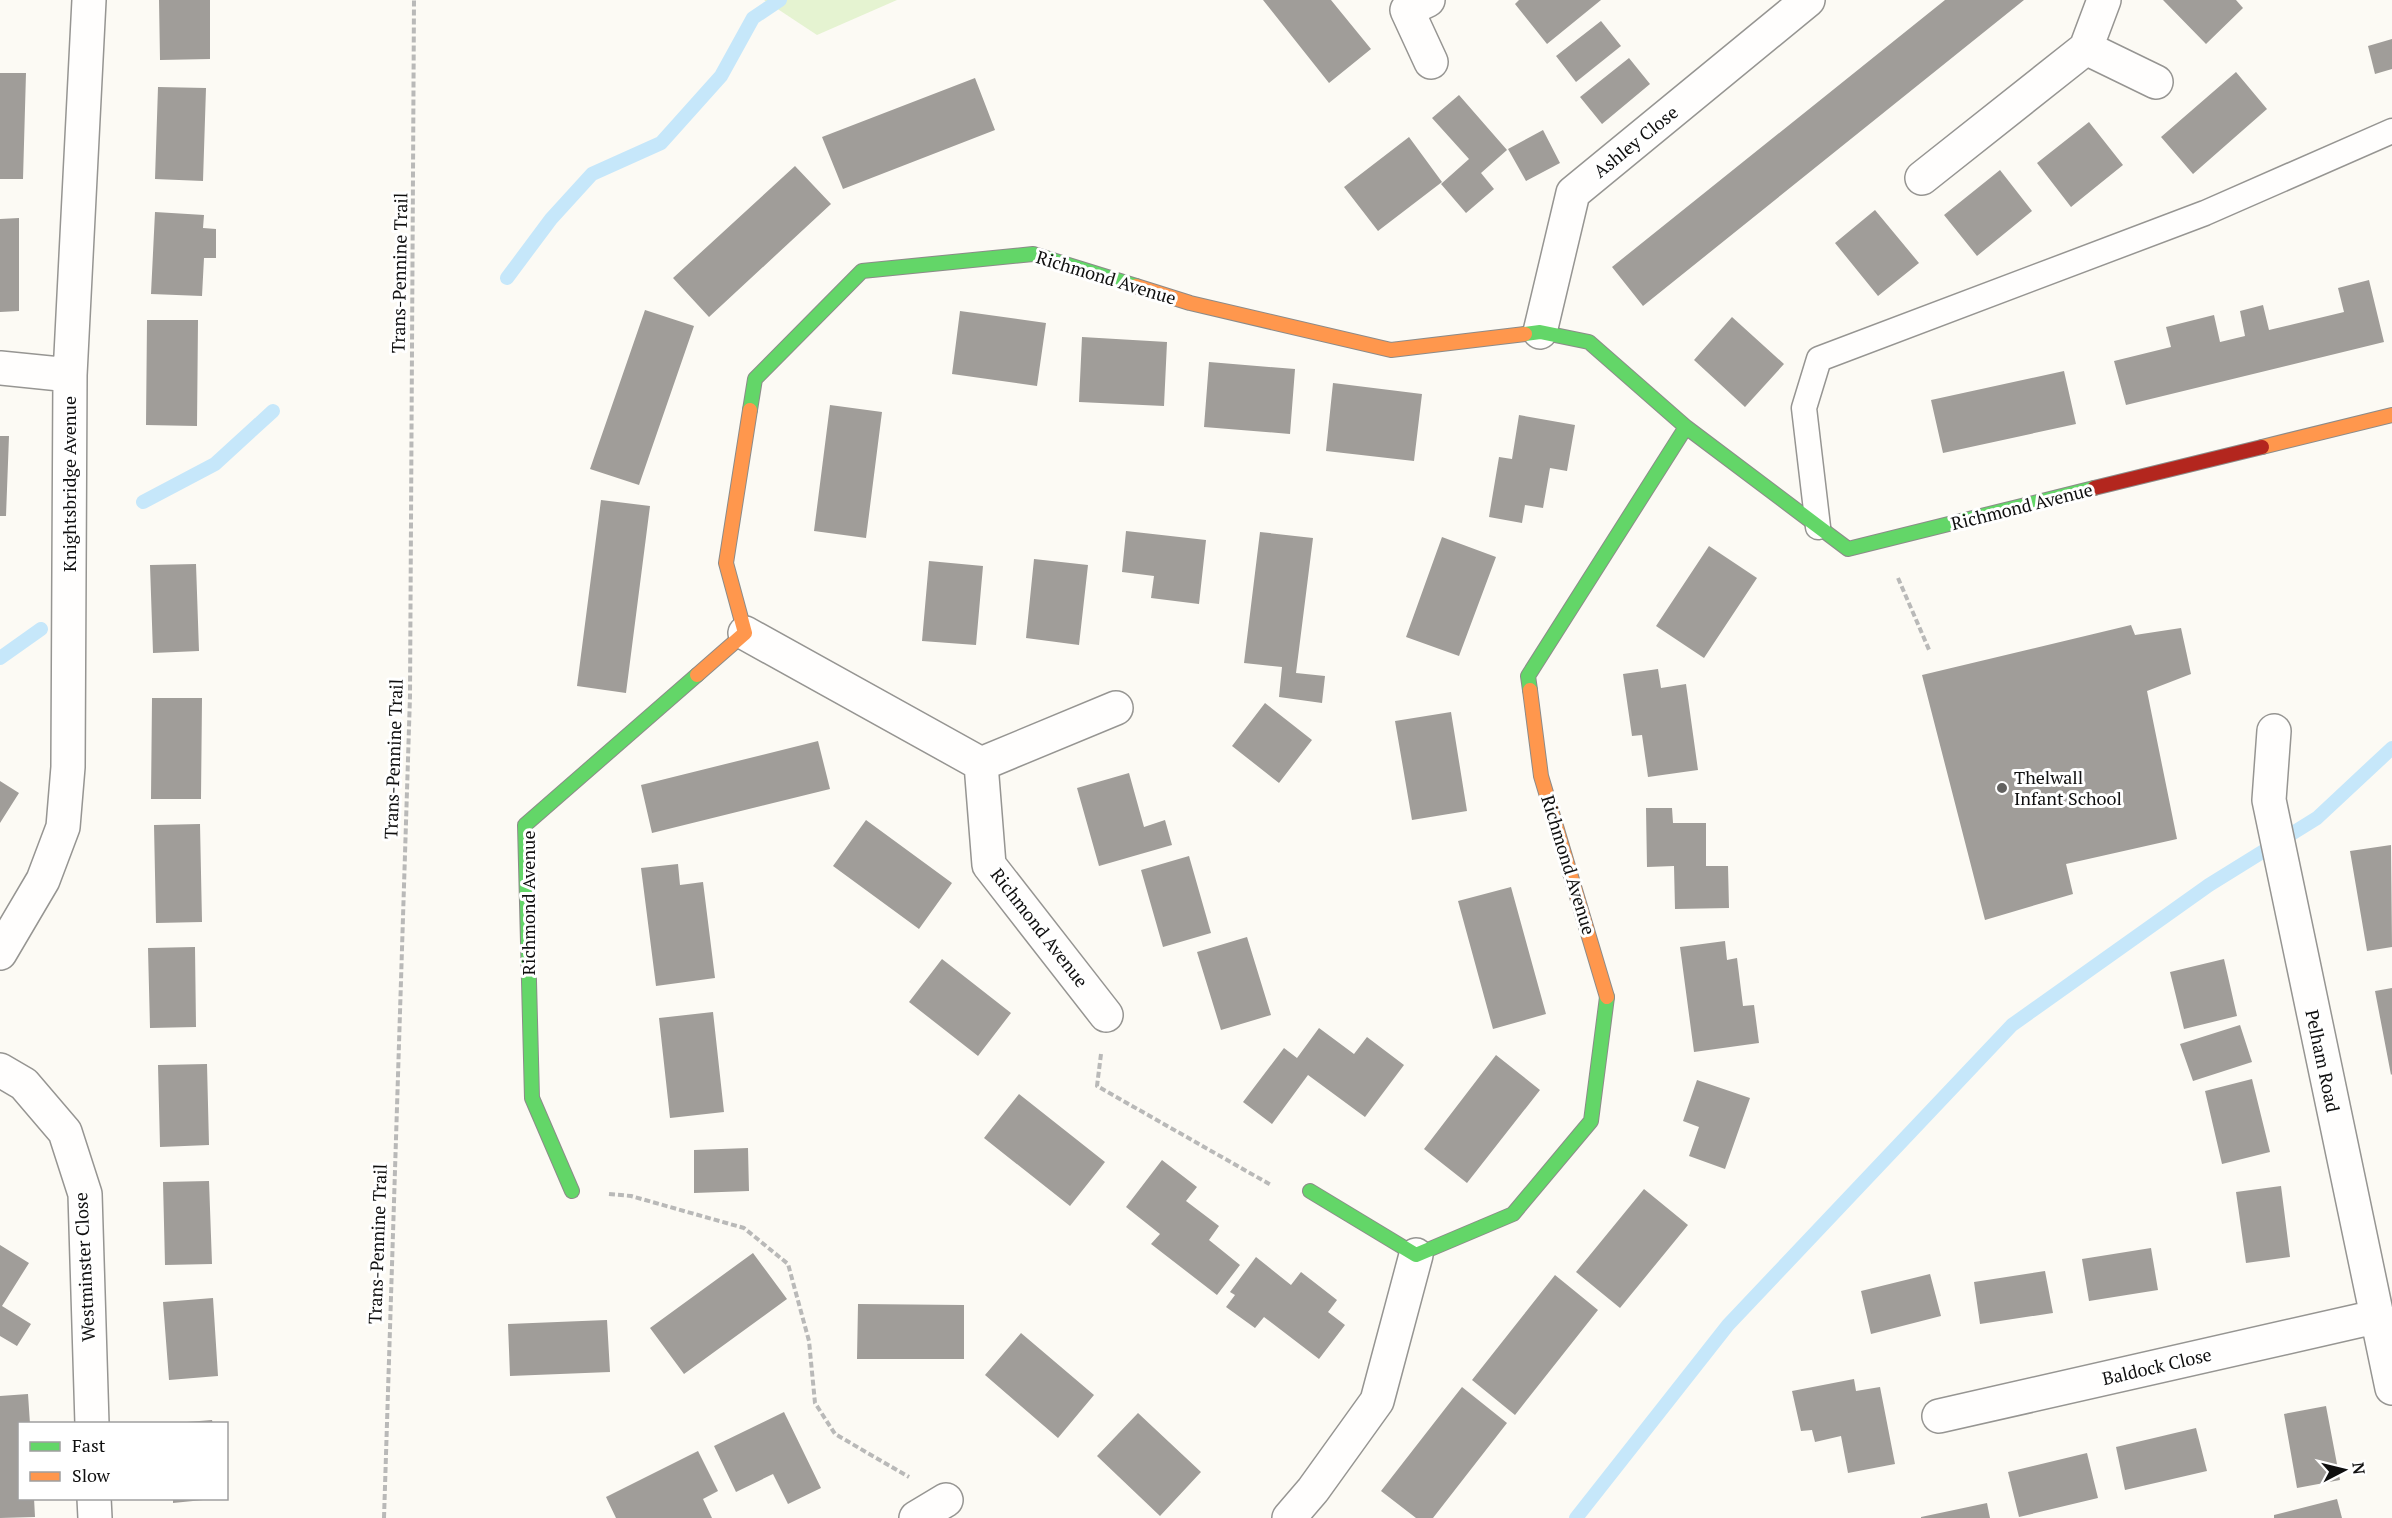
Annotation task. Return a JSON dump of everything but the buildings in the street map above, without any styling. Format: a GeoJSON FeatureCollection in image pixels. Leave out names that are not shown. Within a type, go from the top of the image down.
{"type":"FeatureCollection","features":[{"type":"Feature","properties":{"kind":"street","name":"Knightsbridge Avenue"},"geometry":{"type":"LineString","coordinates":[[0,953],[43,880],[63,827],[68,767],[70,375],[89,0]]}},
{"type":"Feature","properties":{"kind":"street","name":"Ashley Close"},"geometry":{"type":"LineString","coordinates":[[1540,332],[1573,193],[1808,0]]}},
{"type":"Feature","properties":{"kind":"street"},"geometry":{"type":"LineString","coordinates":[[1922,178],[2086,48],[2104,0]]}},
{"type":"Feature","properties":{"kind":"street"},"geometry":{"type":"LineString","coordinates":[[1412,3],[1431,62]]}},
{"type":"Feature","properties":{"kind":"street"},"geometry":{"type":"LineString","coordinates":[[2086,48],[2156,82]]}},
{"type":"Feature","properties":{"kind":"street","name":"Richmond Avenue"},"geometry":{"type":"LineString","coordinates":[[572,1191],[532,1098],[525,825],[745,633],[726,563],[755,379],[862,272],[1034,254],[1190,303],[1391,350],[1540,332],[1589,342],[1686,427],[1848,549],[2392,415]]}},
{"type":"Feature","properties":{"kind":"street"},"geometry":{"type":"LineString","coordinates":[[0,368],[70,375]]}},
{"type":"Feature","properties":{"kind":"street","name":"Richmond Avenue"},"geometry":{"type":"LineString","coordinates":[[1416,1255],[1513,1214],[1591,1121],[1608,999],[1541,776],[1528,676],[1686,427]]}},
{"type":"Feature","properties":{"kind":"street"},"geometry":{"type":"LineString","coordinates":[[745,633],[981,764],[1116,708]]}},
{"type":"Feature","properties":{"kind":"street","name":"Pelham Road"},"geometry":{"type":"LineString","coordinates":[[2274,731],[2269,800],[2375,1317],[2392,1388]]}},
{"type":"Feature","properties":{"kind":"street","name":"Richmond Avenue"},"geometry":{"type":"LineString","coordinates":[[981,764],[989,865],[1106,1015]]}},
{"type":"Feature","properties":{"kind":"street","name":"Westminster Close"},"geometry":{"type":"LineString","coordinates":[[0,1070],[24,1084],[65,1132],[85,1194],[92,1422]]}},
{"type":"Feature","properties":{"kind":"street"},"geometry":{"type":"LineString","coordinates":[[1289,1518],[1313,1490],[1377,1401],[1416,1255],[1310,1191]]}},
{"type":"Feature","properties":{"kind":"street","name":"Baldock Close"},"geometry":{"type":"LineString","coordinates":[[1939,1416],[2375,1317]]}},
{"type":"Feature","properties":{"kind":"street"},"geometry":{"type":"LineString","coordinates":[[94,1500],[95,1518]]}},
{"type":"Feature","properties":{"kind":"street"},"geometry":{"type":"LineString","coordinates":[[916,1518],[946,1500]]}},
{"type":"Feature","properties":{"kind":"lane"},"geometry":{"type":"LineString","coordinates":[[1818,527],[1804,408],[1819,359],[2205,213],[2392,131]]}},
{"type":"Feature","properties":{"kind":"path","name":"Trans-Pennine Trail"},"geometry":{"type":"LineString","coordinates":[[384,1518],[410,696],[414,0]]}},
{"type":"Feature","properties":{"kind":"path"},"geometry":{"type":"LineString","coordinates":[[1884,541],[1930,652]]}},
{"type":"Feature","properties":{"kind":"path"},"geometry":{"type":"LineString","coordinates":[[1106,1015],[1097,1086],[1266,1184],[1310,1191]]}},
{"type":"Feature","properties":{"kind":"path"},"geometry":{"type":"LineString","coordinates":[[572,1191],[631,1196],[744,1228],[788,1264],[809,1341],[815,1403],[835,1434],[946,1500]]}},
{"type":"Feature","properties":{"kind":"green space"},"geometry":{"type":"Polygon","coordinates":[[[764,0],[897,0],[817,35],[764,0]]]}},
{"type":"Feature","properties":{"kind":"waterway"},"geometry":{"type":"LineString","coordinates":[[507,278],[551,219],[592,174],[661,143],[721,76],[753,18],[780,0]]}},
{"type":"Feature","properties":{"kind":"waterway"},"geometry":{"type":"LineString","coordinates":[[143,502],[215,464],[273,411]]}},
{"type":"Feature","properties":{"kind":"waterway"},"geometry":{"type":"LineString","coordinates":[[0,658],[41,629]]}},
{"type":"Feature","properties":{"kind":"waterway"},"geometry":{"type":"LineString","coordinates":[[1576,1518],[1728,1325],[2012,1025],[2209,885],[2317,818],[2392,748]]}},
{"type":"Feature","properties":{"kind":"traffic: fast"},"geometry":{"type":"LineString","coordinates":[[750,410],[755,379],[862,271],[1033,254],[1136,286]]}},
{"type":"Feature","properties":{"kind":"traffic: fast"},"geometry":{"type":"LineString","coordinates":[[1525,334],[1540,332],[1589,342],[1686,427],[1848,549],[2094,488]]}},
{"type":"Feature","properties":{"kind":"traffic: fast"},"geometry":{"type":"LineString","coordinates":[[1530,690],[1528,676],[1686,427]]}},
{"type":"Feature","properties":{"kind":"traffic: fast"},"geometry":{"type":"LineString","coordinates":[[572,1191],[532,1098],[525,825],[697,675]]}},
{"type":"Feature","properties":{"kind":"traffic: fast"},"geometry":{"type":"LineString","coordinates":[[1310,1191],[1416,1255],[1513,1214],[1591,1121],[1607,997]]}},
{"type":"Feature","properties":{"kind":"traffic: slow"},"geometry":{"type":"LineString","coordinates":[[1136,286],[1190,303],[1391,350],[1525,334]]}},
{"type":"Feature","properties":{"kind":"traffic: slow"},"geometry":{"type":"LineString","coordinates":[[697,675],[745,633],[726,563],[750,410]]}},
{"type":"Feature","properties":{"kind":"traffic: slow"},"geometry":{"type":"LineString","coordinates":[[2262,447],[2392,415]]}},
{"type":"Feature","properties":{"kind":"traffic: slow"},"geometry":{"type":"LineString","coordinates":[[1530,690],[1541,776],[1607,997]]}},
{"type":"Feature","properties":{"kind":"traffic: jam"},"geometry":{"type":"LineString","coordinates":[[2094,488],[2262,447]]}},
{"type":"Feature","properties":{"kind":"place","name":"Thelwall Infant School"},"geometry":{"type":"Point","coordinates":[2002,788]}}]}
